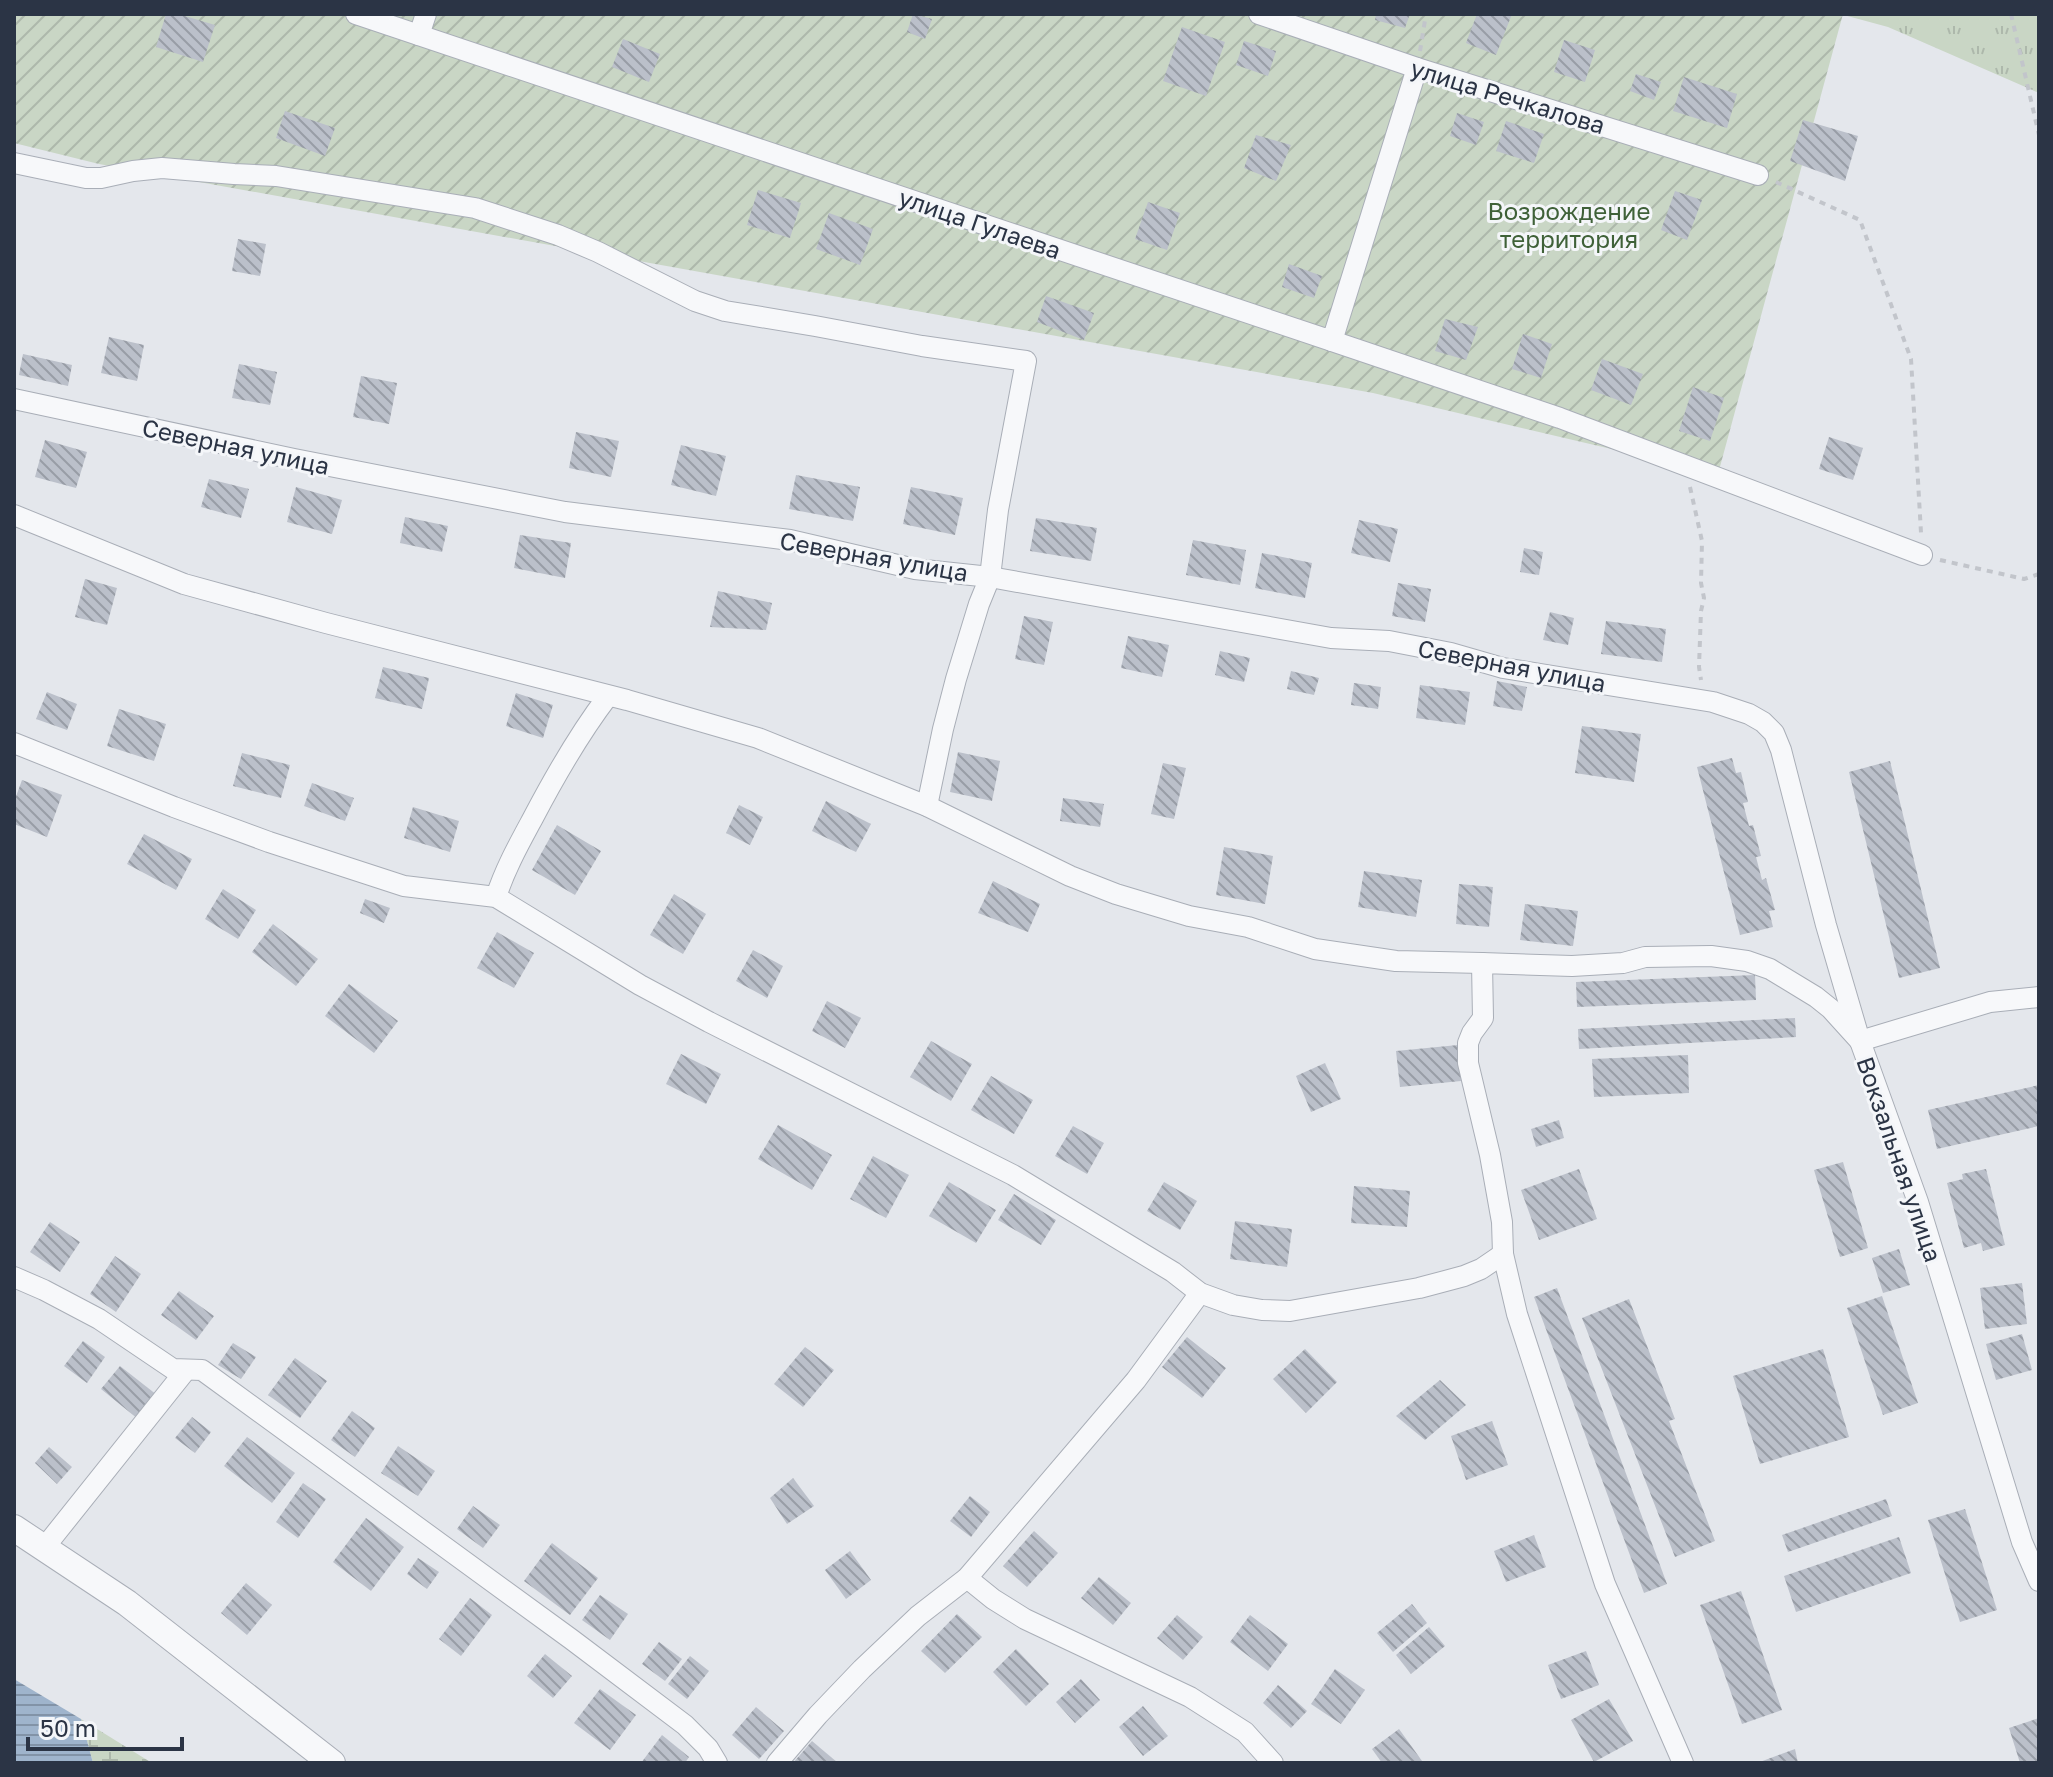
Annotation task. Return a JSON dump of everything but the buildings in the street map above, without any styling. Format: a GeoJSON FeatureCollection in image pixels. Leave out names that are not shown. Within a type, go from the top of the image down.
{"type":"FeatureCollection","features":[{"type":"Feature","properties":{"kind":"street","name":"улица Гулаева"},"geometry":{"type":"LineString","coordinates":[[356,14],[1560,418],[1922,555]]}},
{"type":"Feature","properties":{"kind":"street"},"geometry":{"type":"LineString","coordinates":[[419,35],[426,14]]}},
{"type":"Feature","properties":{"kind":"street","name":"улица Речкалова"},"geometry":{"type":"LineString","coordinates":[[1259,14],[1417,68],[1758,175]]}},
{"type":"Feature","properties":{"kind":"street"},"geometry":{"type":"LineString","coordinates":[[1332,341],[1417,68]]}},
{"type":"Feature","properties":{"kind":"street"},"geometry":{"type":"LineString","coordinates":[[14,163],[86,178],[162,168],[276,176],[475,208],[558,235],[695,301],[725,311],[1026,361],[998,510],[990,577],[956,679],[927,806]]}},
{"type":"Feature","properties":{"kind":"street","name":"Северная улица"},"geometry":{"type":"LineString","coordinates":[[14,399],[294,459],[565,512],[790,540],[915,569],[990,577],[1331,638],[1389,641],[1451,653],[1503,668],[1713,702],[1749,714],[1774,733]]}},
{"type":"Feature","properties":{"kind":"street"},"geometry":{"type":"LineString","coordinates":[[14,515],[184,584],[627,700],[758,738],[927,806],[1070,876],[1116,894],[1189,916],[1248,927],[1315,949],[1396,961],[1585,965],[1623,963],[1645,957],[1711,956],[1747,961],[1770,969],[1816,997],[1860,1041],[1990,1002],[2039,997]]}},
{"type":"Feature","properties":{"kind":"street"},"geometry":{"type":"LineString","coordinates":[[496,897],[504,872],[544,798],[589,721],[608,696]]}},
{"type":"Feature","properties":{"kind":"street","name":"Вокзальная улица"},"geometry":{"type":"LineString","coordinates":[[1774,733],[1860,1041],[1918,1202],[2022,1542],[2039,1581]]}},
{"type":"Feature","properties":{"kind":"street"},"geometry":{"type":"LineString","coordinates":[[14,743],[269,842],[404,886],[496,897],[640,985],[1013,1175],[1173,1272],[1200,1293],[1233,1305],[1290,1311],[1419,1288],[1481,1269],[1503,1254]]}},
{"type":"Feature","properties":{"kind":"street"},"geometry":{"type":"LineString","coordinates":[[1482,963],[1483,1018],[1468,1043],[1468,1063],[1497,1195],[1503,1254],[1517,1314],[1605,1584],[1683,1763]]}},
{"type":"Feature","properties":{"kind":"street"},"geometry":{"type":"LineString","coordinates":[[14,1277],[99,1319],[173,1369],[202,1370],[685,1725],[708,1748],[717,1763]]}},
{"type":"Feature","properties":{"kind":"street"},"geometry":{"type":"LineString","coordinates":[[777,1763],[862,1669],[918,1616],[967,1578],[1136,1380],[1200,1293]]}},
{"type":"Feature","properties":{"kind":"street"},"geometry":{"type":"LineString","coordinates":[[44,1548],[186,1370]]}},
{"type":"Feature","properties":{"kind":"street"},"geometry":{"type":"LineString","coordinates":[[14,1528],[127,1603],[332,1763]]}},
{"type":"Feature","properties":{"kind":"street"},"geometry":{"type":"LineString","coordinates":[[967,1578],[1025,1619],[1190,1697],[1245,1732],[1273,1763]]}},
{"type":"Feature","properties":{"kind":"path"},"geometry":{"type":"LineString","coordinates":[[1417,68],[1426,14]]}},
{"type":"Feature","properties":{"kind":"path"},"geometry":{"type":"LineString","coordinates":[[2011,14],[2039,135]]}},
{"type":"Feature","properties":{"kind":"path"},"geometry":{"type":"LineString","coordinates":[[1758,175],[1860,220],[1911,359],[1922,555],[2024,579],[2039,574]]}},
{"type":"Feature","properties":{"kind":"path"},"geometry":{"type":"LineString","coordinates":[[1685,465],[1702,541],[1701,583],[1704,598],[1699,667],[1702,684],[1713,702]]}},
{"type":"Feature","properties":{"kind":"green space","name":"Возрождение территория"},"geometry":{"type":"Polygon","coordinates":[[[14,14],[1843,14],[1718,474],[1373,393],[99,164],[14,143],[14,14]]]}},
{"type":"Feature","properties":{"kind":"green space"},"geometry":{"type":"Polygon","coordinates":[[[1840,14],[2039,14],[2039,93],[1888,27],[1840,14]]]}},
{"type":"Feature","properties":{"kind":"green space"},"geometry":{"type":"Polygon","coordinates":[[[81,1719],[152,1763],[93,1763],[81,1719]]]}},
{"type":"Feature","properties":{"kind":"water"},"geometry":{"type":"Polygon","coordinates":[[[14,1679],[81,1719],[93,1763],[14,1763],[14,1679]]]}}]}
